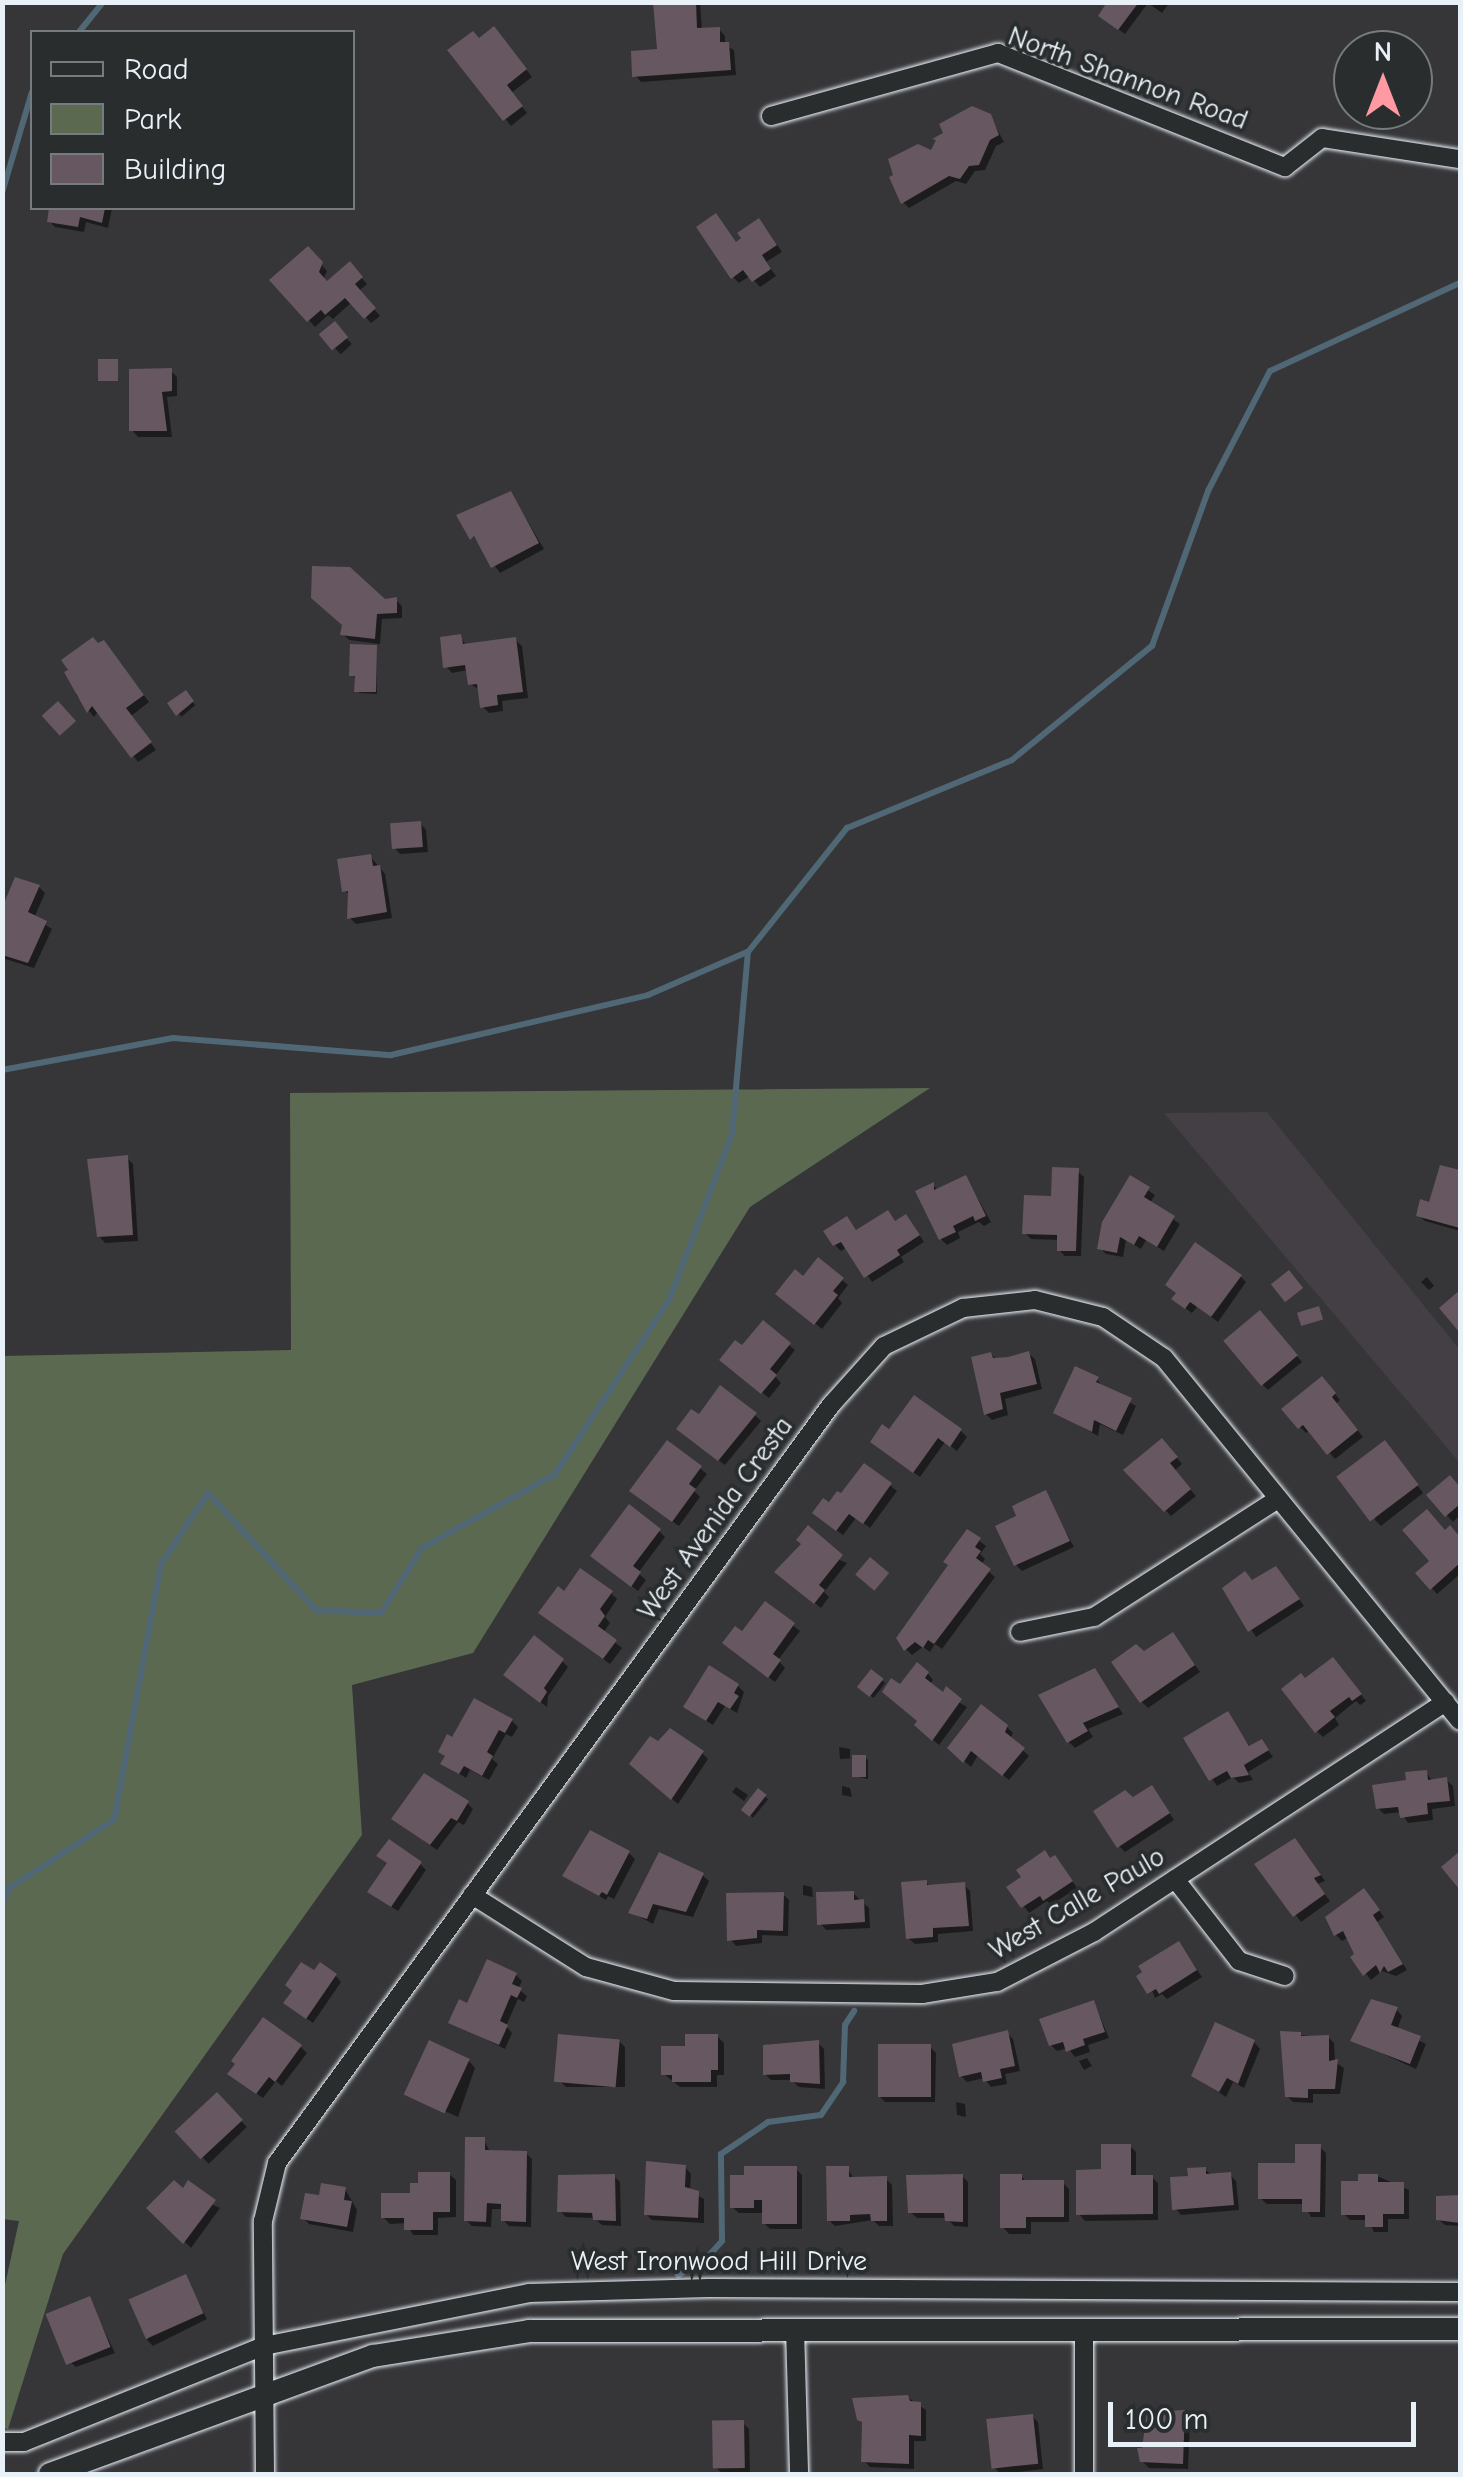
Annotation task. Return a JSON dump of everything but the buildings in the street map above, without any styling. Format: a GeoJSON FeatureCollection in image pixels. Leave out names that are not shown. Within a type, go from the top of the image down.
{"type":"FeatureCollection","features":[{"type":"Feature","properties":{"kind":"street","name":"North Shannon Road"},"geometry":{"type":"LineString","coordinates":[[771,116],[998,53],[1286,167],[1322,138],[1460,159]]}},
{"type":"Feature","properties":{"kind":"street","name":"West Avenida Cresta"},"geometry":{"type":"LineString","coordinates":[[265,2474],[262,2221],[277,2163],[831,1405],[884,1346],[963,1308],[1035,1300],[1104,1317],[1164,1358],[1460,1721]]}},
{"type":"Feature","properties":{"kind":"street"},"geometry":{"type":"LineString","coordinates":[[1020,1632],[1094,1616],[1278,1499]]}},
{"type":"Feature","properties":{"kind":"street","name":"West Calle Paulo"},"geometry":{"type":"LineString","coordinates":[[472,1895],[586,1967],[674,1991],[922,1994],[998,1982],[1094,1932],[1445,1702]]}},
{"type":"Feature","properties":{"kind":"street"},"geometry":{"type":"LineString","coordinates":[[1175,1879],[1240,1961],[1286,1976]]}},
{"type":"Feature","properties":{"kind":"street","name":"West Ironwood Hill Drive"},"geometry":{"type":"LineString","coordinates":[[2,2442],[24,2442],[264,2346],[497,2298],[564,2291],[1460,2292]]}},
{"type":"Feature","properties":{"kind":"street"},"geometry":{"type":"LineString","coordinates":[[794,2328],[799,2474]]}},
{"type":"Feature","properties":{"kind":"street"},"geometry":{"type":"LineString","coordinates":[[50,2474],[373,2356],[528,2331],[1460,2328]]}},
{"type":"Feature","properties":{"kind":"street"},"geometry":{"type":"LineString","coordinates":[[1084,2330],[1084,2474]]}},
{"type":"Feature","properties":{"kind":"shaded area"},"geometry":{"type":"Polygon","coordinates":[[[1267,1112],[1460,1350],[1460,1463],[1164,1113],[1267,1112]]]}},
{"type":"Feature","properties":{"kind":"green space"},"geometry":{"type":"Polygon","coordinates":[[[930,1088],[750,1207],[473,1653],[352,1685],[362,1835],[63,2254],[8,2429],[3,2427],[3,2294],[19,2221],[2,2219],[3,1356],[291,1350],[290,1093],[930,1088]]]}},
{"type":"Feature","properties":{"kind":"waterway"},"geometry":{"type":"LineString","coordinates":[[81,30],[103,2]]}},
{"type":"Feature","properties":{"kind":"waterway"},"geometry":{"type":"LineString","coordinates":[[2,193],[30,99]]}},
{"type":"Feature","properties":{"kind":"waterway"},"geometry":{"type":"LineString","coordinates":[[2,1905],[9,1888],[114,1820],[161,1564],[208,1493],[316,1610],[381,1613],[422,1548],[555,1474],[670,1298],[732,1134],[748,952],[847,828],[1012,760],[1152,646],[1208,491],[1270,371],[1460,283]]}},
{"type":"Feature","properties":{"kind":"waterway"},"geometry":{"type":"LineString","coordinates":[[2,1070],[173,1038],[391,1055],[648,995],[747,952]]}},
{"type":"Feature","properties":{"kind":"waterway"},"geometry":{"type":"LineString","coordinates":[[678,2275],[704,2261],[722,2241],[721,2154],[768,2122],[821,2115],[843,2082],[845,2025],[854,2011]]}}]}
